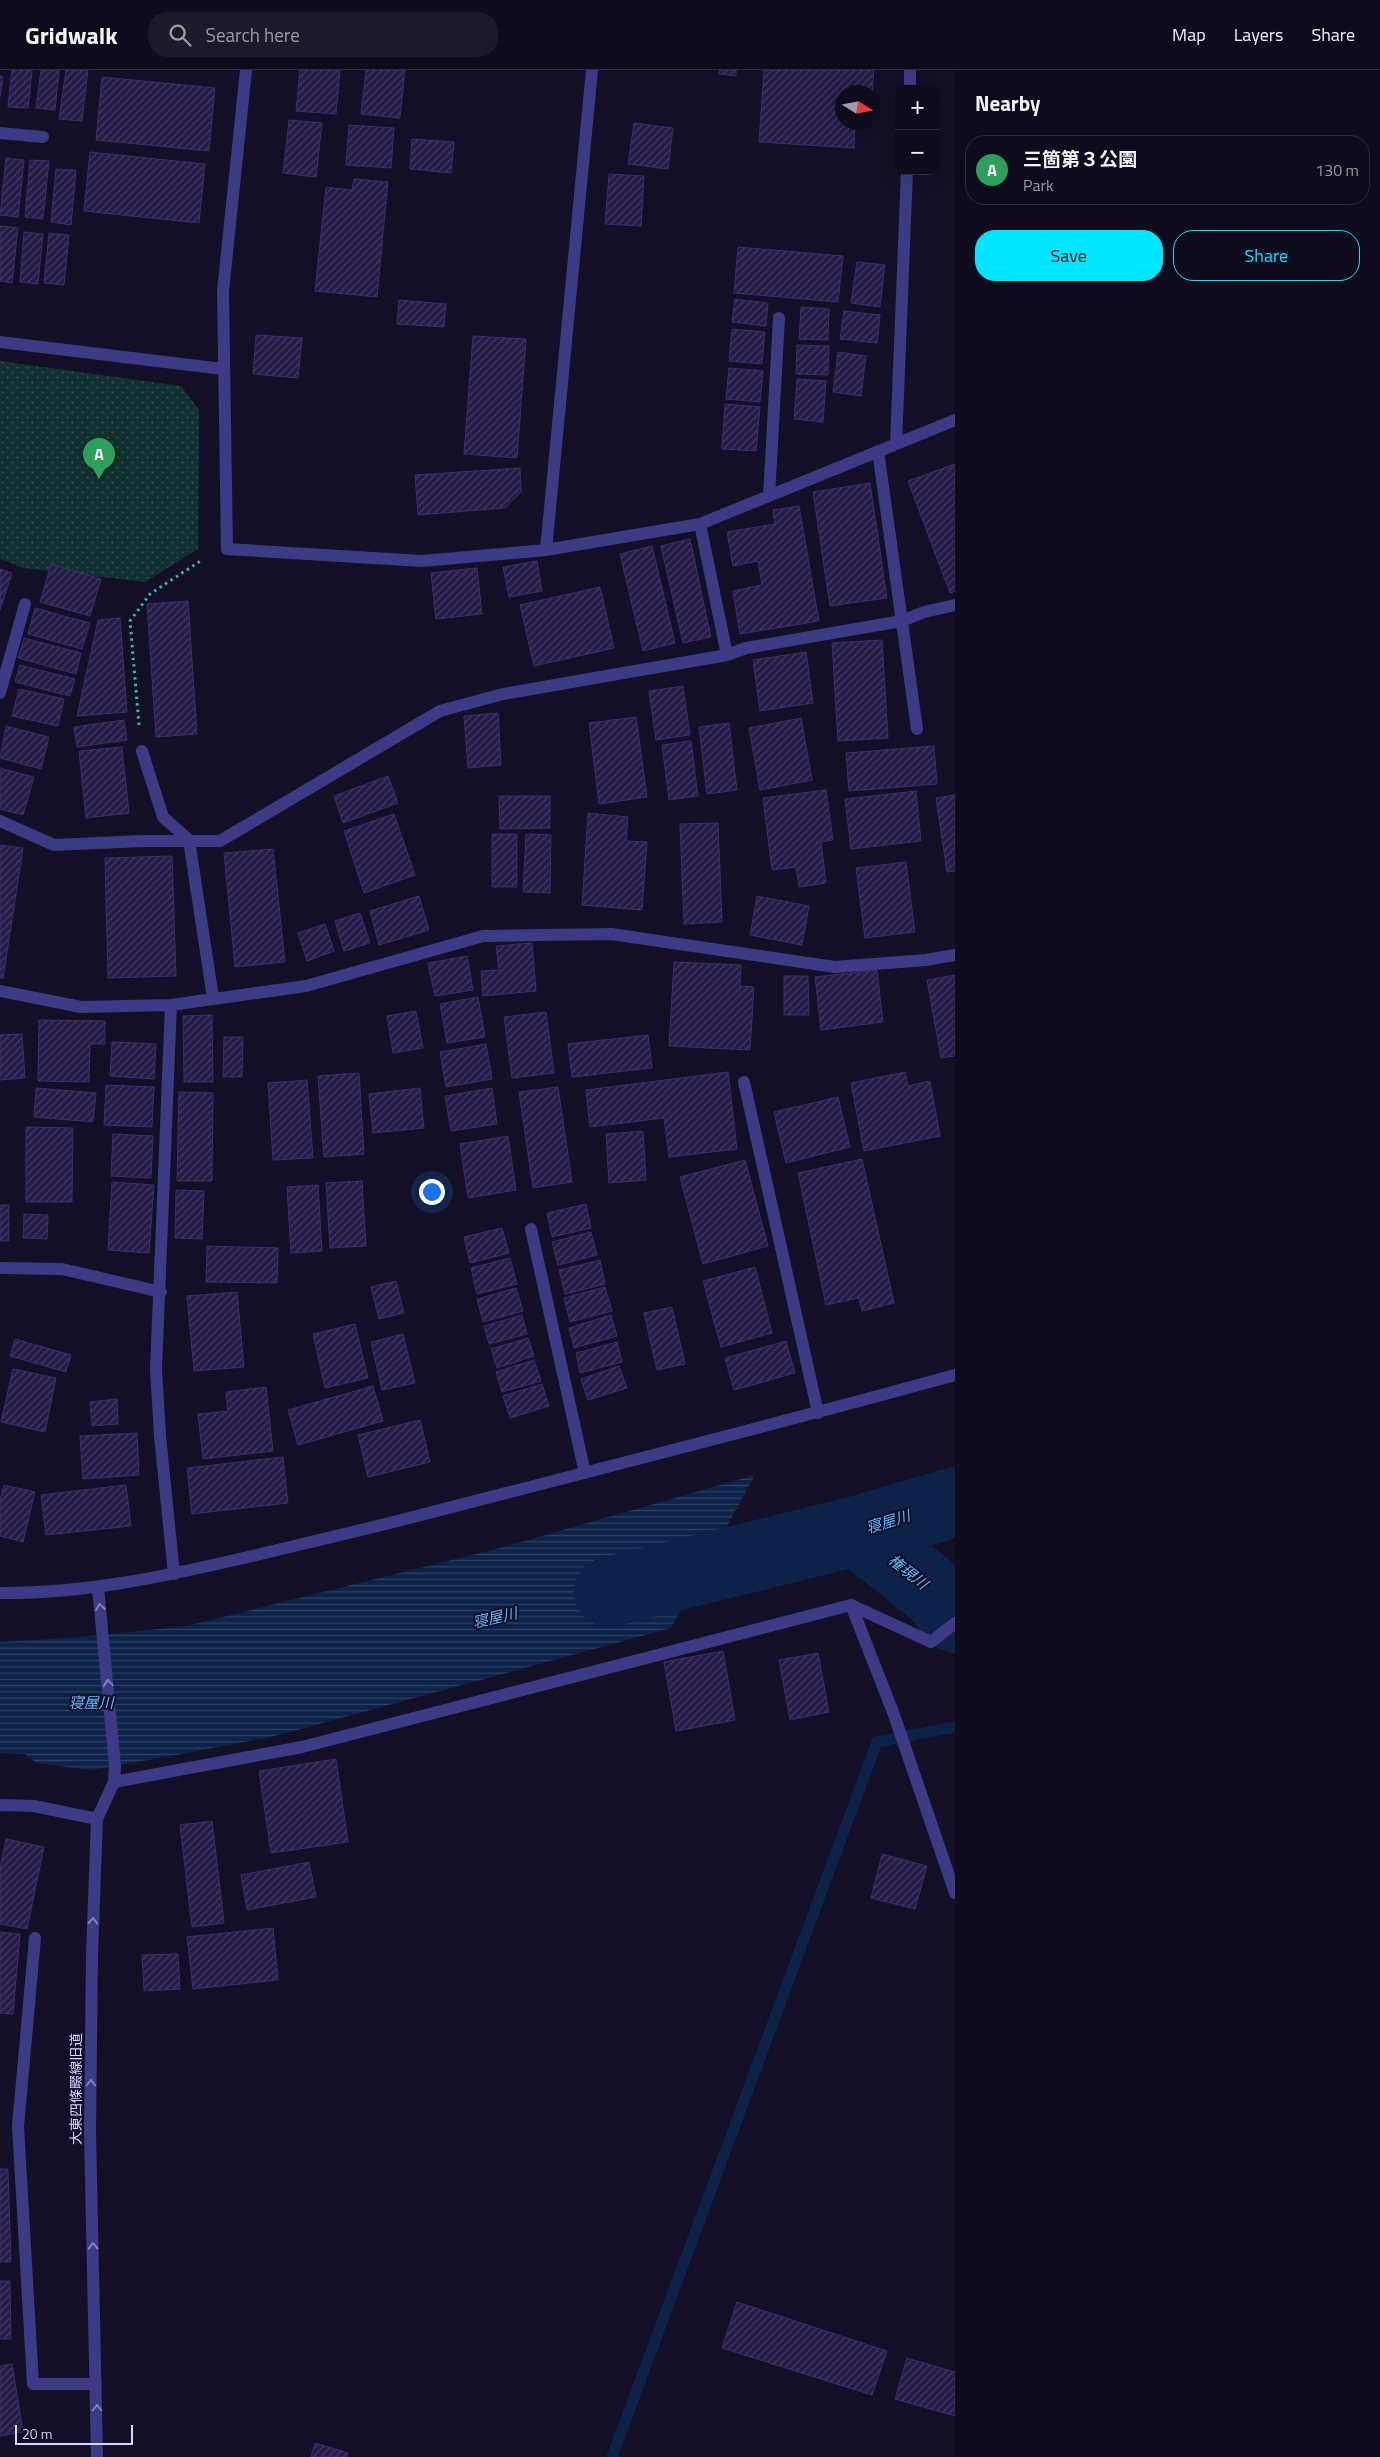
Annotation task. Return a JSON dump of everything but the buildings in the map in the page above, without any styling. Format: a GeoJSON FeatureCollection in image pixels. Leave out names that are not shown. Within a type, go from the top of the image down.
{"type":"FeatureCollection","features":[{"type":"Feature","properties":{"kind":"street"},"geometry":{"type":"LineString","coordinates":[[246,70],[222,291],[227,549],[422,561],[546,550],[700,524],[955,420]]}},
{"type":"Feature","properties":{"kind":"street"},"geometry":{"type":"LineString","coordinates":[[546,550],[592,70]]}},
{"type":"Feature","properties":{"kind":"street"},"geometry":{"type":"LineString","coordinates":[[910,70],[910,85]]}},
{"type":"Feature","properties":{"kind":"street"},"geometry":{"type":"LineString","coordinates":[[0,133],[43,137]]}},
{"type":"Feature","properties":{"kind":"street"},"geometry":{"type":"LineString","coordinates":[[896,444],[907,175]]}},
{"type":"Feature","properties":{"kind":"street"},"geometry":{"type":"LineString","coordinates":[[769,496],[779,318]]}},
{"type":"Feature","properties":{"kind":"street"},"geometry":{"type":"LineString","coordinates":[[0,342],[223,369]]}},
{"type":"Feature","properties":{"kind":"street"},"geometry":{"type":"LineString","coordinates":[[878,451],[916,729]]}},
{"type":"Feature","properties":{"kind":"street"},"geometry":{"type":"LineString","coordinates":[[700,524],[727,654]]}},
{"type":"Feature","properties":{"kind":"street"},"geometry":{"type":"LineString","coordinates":[[0,693],[3,674],[25,604]]}},
{"type":"Feature","properties":{"kind":"street"},"geometry":{"type":"LineString","coordinates":[[0,821],[54,844],[189,840],[220,841],[440,711],[503,694],[727,654],[746,648],[902,621],[924,612],[955,605]]}},
{"type":"Feature","properties":{"kind":"street"},"geometry":{"type":"LineString","coordinates":[[142,751],[163,817],[189,840],[213,998]]}},
{"type":"Feature","properties":{"kind":"street"},"geometry":{"type":"LineString","coordinates":[[0,991],[81,1007],[171,1005],[306,986],[484,936],[611,934],[835,967],[926,960],[955,955]]}},
{"type":"Feature","properties":{"kind":"street"},"geometry":{"type":"LineString","coordinates":[[171,1005],[161,1292],[156,1368],[160,1436],[174,1574]]}},
{"type":"Feature","properties":{"kind":"street"},"geometry":{"type":"LineString","coordinates":[[744,1082],[818,1413]]}},
{"type":"Feature","properties":{"kind":"street"},"geometry":{"type":"LineString","coordinates":[[531,1229],[585,1473]]}},
{"type":"Feature","properties":{"kind":"street"},"geometry":{"type":"LineString","coordinates":[[0,1268],[62,1269],[161,1292]]}},
{"type":"Feature","properties":{"kind":"street"},"geometry":{"type":"LineString","coordinates":[[0,1593],[38,1594],[98,1587],[174,1574],[371,1528],[818,1413],[955,1375]]}},
{"type":"Feature","properties":{"kind":"street"},"geometry":{"type":"LineString","coordinates":[[0,1805],[34,1806],[97,1819],[114,1782],[115,1766],[98,1587]]}},
{"type":"Feature","properties":{"kind":"street"},"geometry":{"type":"LineString","coordinates":[[114,1782],[302,1748],[851,1606],[931,1642],[955,1623]]}},
{"type":"Feature","properties":{"kind":"street"},"geometry":{"type":"LineString","coordinates":[[851,1606],[893,1712],[955,1893]]}},
{"type":"Feature","properties":{"kind":"street","name":"大東四條畷線旧道"},"geometry":{"type":"LineString","coordinates":[[97,1819],[92,1954],[90,2132],[97,2457]]}},
{"type":"Feature","properties":{"kind":"street"},"geometry":{"type":"LineString","coordinates":[[35,1938],[18,2126],[33,2384],[96,2384]]}},
{"type":"Feature","properties":{"kind":"path"},"geometry":{"type":"LineString","coordinates":[[142,751],[130,621],[150,594],[195,563],[227,549]]}},
{"type":"Feature","properties":{"kind":"green space"},"geometry":{"type":"Polygon","coordinates":[[[0,361],[181,386],[199,410],[198,549],[145,582],[24,568],[0,559],[0,361]]]}},
{"type":"Feature","properties":{"kind":"water","name":"寝屋川"},"geometry":{"type":"Polygon","coordinates":[[[755,1475],[671,1628],[275,1736],[182,1754],[92,1770],[36,1763],[25,1754],[0,1753],[0,1642],[82,1637],[187,1626],[500,1548],[755,1475]]]}},
{"type":"Feature","properties":{"kind":"waterway","name":"寝屋川"},"geometry":{"type":"LineString","coordinates":[[609,1592],[857,1531],[955,1502]]}},
{"type":"Feature","properties":{"kind":"waterway","name":"権現川"},"geometry":{"type":"LineString","coordinates":[[857,1531],[937,1595],[955,1618]]}},
{"type":"Feature","properties":{"kind":"waterway"},"geometry":{"type":"LineString","coordinates":[[612,2457],[877,1742],[955,1727]]}},
{"type":"Feature","properties":{"kind":"place","name":"三箇第３公園"},"geometry":{"type":"Point","coordinates":[99,479]}}]}
